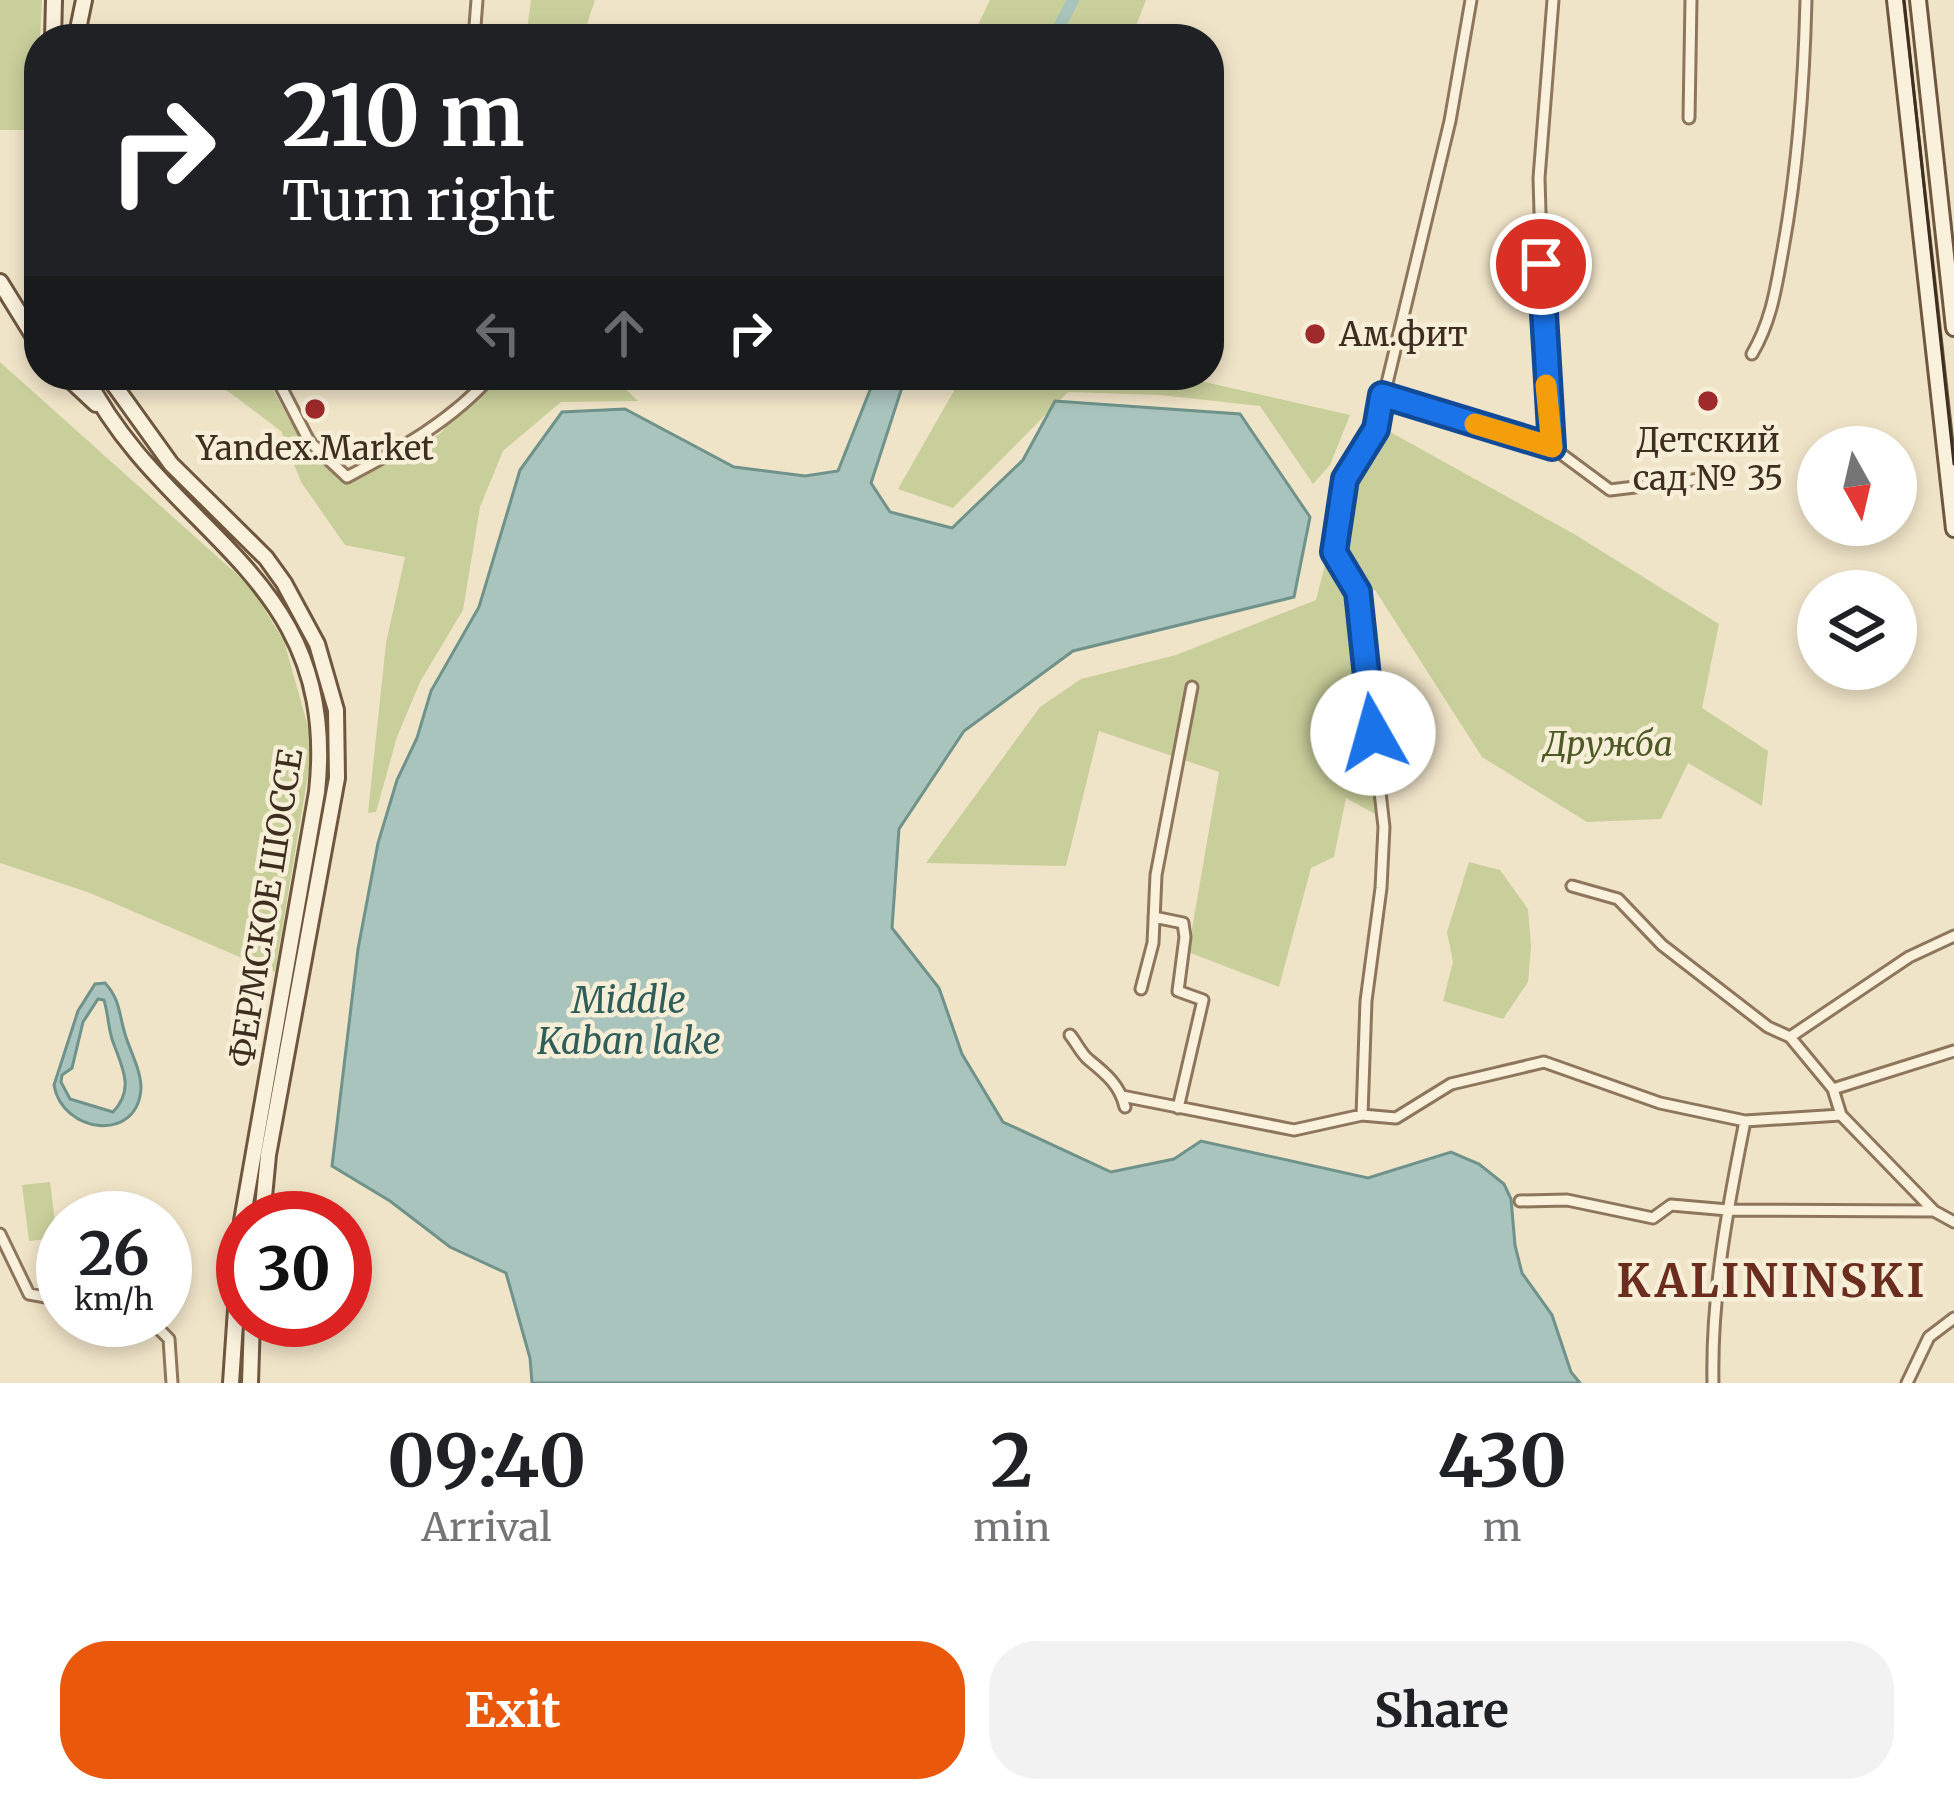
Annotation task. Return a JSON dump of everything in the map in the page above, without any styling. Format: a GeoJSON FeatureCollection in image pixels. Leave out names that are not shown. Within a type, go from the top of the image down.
{"type":"FeatureCollection","features":[{"type":"Feature","properties":{"kind":"main road"},"geometry":{"type":"LineString","coordinates":[[1895,0],[1954,529]]}},
{"type":"Feature","properties":{"kind":"main road"},"geometry":{"type":"LineString","coordinates":[[1918,0],[1954,328]]}},
{"type":"Feature","properties":{"kind":"main road"},"geometry":{"type":"LineString","coordinates":[[0,282],[24,319]]}},
{"type":"Feature","properties":{"kind":"main road"},"geometry":{"type":"LineString","coordinates":[[81,390],[104,411]]}},
{"type":"Feature","properties":{"kind":"main road","name":"ФЕРМСКОЕ ШОССЕ"},"geometry":{"type":"LineString","coordinates":[[93,390],[104,411],[159,478],[251,571],[284,618],[309,675],[320,735],[317,792],[242,1220],[231,1383]]}},
{"type":"Feature","properties":{"kind":"main road","name":"ФЕРМСКОЕ ШОССЕ"},"geometry":{"type":"LineString","coordinates":[[118,390],[171,464],[266,558],[284,583],[317,644],[336,710],[337,778],[265,1191]]}},
{"type":"Feature","properties":{"kind":"main road"},"geometry":{"type":"LineString","coordinates":[[250,1383],[251,1347]]}},
{"type":"Feature","properties":{"kind":"street"},"geometry":{"type":"LineString","coordinates":[[1361,1115],[1366,1001],[1384,827],[1358,592],[1334,552],[1345,479],[1376,429],[1450,121],[1472,0]]}},
{"type":"Feature","properties":{"kind":"street"},"geometry":{"type":"LineString","coordinates":[[1552,447],[1539,178],[1553,0]]}},
{"type":"Feature","properties":{"kind":"street"},"geometry":{"type":"LineString","coordinates":[[1689,118],[1691,0]]}},
{"type":"Feature","properties":{"kind":"street"},"geometry":{"type":"LineString","coordinates":[[1752,354],[1770,325],[1791,202],[1804,84],[1806,0]]}},
{"type":"Feature","properties":{"kind":"street"},"geometry":{"type":"LineString","coordinates":[[283,390],[310,441],[347,477],[413,442],[479,390]]}},
{"type":"Feature","properties":{"kind":"street"},"geometry":{"type":"LineString","coordinates":[[1382,395],[1552,447],[1610,490],[1709,478]]}},
{"type":"Feature","properties":{"kind":"street"},"geometry":{"type":"LineString","coordinates":[[1141,988],[1153,943],[1156,875],[1192,687]]}},
{"type":"Feature","properties":{"kind":"street"},"geometry":{"type":"LineString","coordinates":[[1572,886],[1618,899],[1661,945],[1768,1027],[1790,1037],[1833,1089],[1841,1114],[1934,1211],[1954,1222]]}},
{"type":"Feature","properties":{"kind":"street"},"geometry":{"type":"LineString","coordinates":[[1154,917],[1183,923],[1178,991],[1203,1000],[1178,1108]]}},
{"type":"Feature","properties":{"kind":"street"},"geometry":{"type":"LineString","coordinates":[[1790,1037],[1909,957],[1954,936]]}},
{"type":"Feature","properties":{"kind":"street"},"geometry":{"type":"LineString","coordinates":[[1070,1035],[1089,1060],[1101,1065],[1124,1102],[1294,1130],[1361,1115],[1396,1118],[1451,1084],[1544,1062],[1660,1103],[1745,1120],[1841,1114]]}},
{"type":"Feature","properties":{"kind":"street"},"geometry":{"type":"LineString","coordinates":[[1833,1089],[1954,1051]]}},
{"type":"Feature","properties":{"kind":"street"},"geometry":{"type":"LineString","coordinates":[[1713,1383],[1728,1210],[1745,1120]]}},
{"type":"Feature","properties":{"kind":"street"},"geometry":{"type":"LineString","coordinates":[[1520,1201],[1568,1200],[1653,1218],[1671,1204],[1728,1210],[1934,1211]]}},
{"type":"Feature","properties":{"kind":"street"},"geometry":{"type":"LineString","coordinates":[[0,1234],[29,1294],[36,1295]]}},
{"type":"Feature","properties":{"kind":"street"},"geometry":{"type":"LineString","coordinates":[[1907,1383],[1929,1336],[1954,1318]]}},
{"type":"Feature","properties":{"kind":"street"},"geometry":{"type":"LineString","coordinates":[[170,1347],[172,1383]]}},
{"type":"Feature","properties":{"kind":"green space"},"geometry":{"type":"Polygon","coordinates":[[[0,0],[42,0],[41,24],[24,24],[24,130],[0,130],[0,0]]]}},
{"type":"Feature","properties":{"kind":"green space"},"geometry":{"type":"Polygon","coordinates":[[[531,0],[595,0],[587,24],[528,24],[531,0]]]}},
{"type":"Feature","properties":{"kind":"green space"},"geometry":{"type":"Polygon","coordinates":[[[990,0],[1146,0],[1137,24],[978,24],[990,0]]]}},
{"type":"Feature","properties":{"kind":"green space"},"geometry":{"type":"Polygon","coordinates":[[[0,362],[24,384],[24,390],[31,390],[250,586],[284,641],[313,745],[275,972],[90,893],[0,863],[0,362]]]}},
{"type":"Feature","properties":{"kind":"green space"},"geometry":{"type":"Polygon","coordinates":[[[1224,386],[1350,415],[1330,465],[1313,484],[1260,406],[1160,395],[1068,392],[953,508],[898,489],[954,390],[1224,390],[1224,386]]]}},
{"type":"Feature","properties":{"kind":"green space"},"geometry":{"type":"Polygon","coordinates":[[[226,390],[273,390],[323,465],[364,476],[441,433],[474,390],[627,390],[638,401],[561,402],[503,451],[480,507],[463,610],[420,682],[397,737],[376,812],[368,813],[386,643],[405,557],[345,545],[301,482],[281,431],[226,390]]]}},
{"type":"Feature","properties":{"kind":"green space","name":"Дружба"},"geometry":{"type":"Polygon","coordinates":[[[1383,428],[1574,534],[1719,624],[1702,708],[1768,751],[1762,806],[1688,763],[1661,819],[1587,822],[1482,757],[1375,590],[1365,593],[1388,821],[1346,798],[1334,857],[1311,868],[1279,987],[1188,952],[1219,772],[1099,731],[1066,866],[926,863],[1040,707],[1081,679],[1176,655],[1316,600],[1325,565],[1364,591],[1346,540],[1355,466],[1383,428]]]}},
{"type":"Feature","properties":{"kind":"green space"},"geometry":{"type":"Polygon","coordinates":[[[1469,862],[1500,870],[1528,909],[1528,982],[1503,1019],[1443,1001],[1453,962],[1447,932],[1469,862]]]}},
{"type":"Feature","properties":{"kind":"green space"},"geometry":{"type":"Polygon","coordinates":[[[50,1182],[51,1191],[36,1191],[36,1240],[29,1241],[22,1185],[50,1182]]]}},
{"type":"Feature","properties":{"kind":"water","name":"Middle Kaban lake"},"geometry":{"type":"Polygon","coordinates":[[[870,390],[901,390],[871,483],[890,512],[952,528],[1023,460],[1055,401],[1240,414],[1310,517],[1294,597],[1073,651],[964,731],[899,829],[892,928],[939,988],[962,1054],[1003,1122],[1111,1172],[1174,1159],[1201,1141],[1368,1178],[1451,1152],[1479,1164],[1504,1184],[1511,1199],[1522,1273],[1552,1315],[1571,1372],[1580,1383],[532,1383],[530,1358],[506,1273],[450,1247],[390,1201],[332,1166],[358,949],[378,843],[397,780],[417,738],[431,691],[479,607],[520,470],[562,412],[625,409],[734,467],[805,476],[838,471],[870,390]]]}},
{"type":"Feature","properties":{"kind":"water"},"geometry":{"type":"Polygon","coordinates":[[[105,983],[114,995],[141,1081],[137,1106],[127,1118],[99,1126],[71,1114],[54,1085],[78,1011],[95,984],[105,983]],[[98,999],[83,1022],[72,1068],[61,1082],[70,1099],[113,1112],[124,1094],[125,1077],[104,1000],[98,999]]]}},
{"type":"Feature","properties":{"kind":"waterway"},"geometry":{"type":"LineString","coordinates":[[1061,24],[1073,0]]}},
{"type":"Feature","properties":{"kind":"tram line"},"geometry":{"type":"LineString","coordinates":[[1904,0],[1954,464]]}},
{"type":"Feature","properties":{"kind":"slow traffic"},"geometry":{"type":"LineString","coordinates":[[1475,424],[1552,447],[1546,385]]}},
{"type":"Feature","properties":{"kind":"place","name":"Ам.фит"},"geometry":{"type":"Point","coordinates":[1315,334]}},
{"type":"Feature","properties":{"kind":"place","name":"Детский сад № 35"},"geometry":{"type":"Point","coordinates":[1708,401]}},
{"type":"Feature","properties":{"kind":"place","name":"Yandex.Market"},"geometry":{"type":"Point","coordinates":[315,409]}},
{"type":"Feature","properties":{"kind":"district","name":"KALININSKI"},"geometry":{"type":"Point","coordinates":[1772,1281]}},
{"type":"Feature","properties":{"kind":"route"},"geometry":{"type":"LineString","coordinates":[[1373,733],[1358,592],[1334,552],[1345,479],[1376,429],[1382,395],[1552,447],[1541,264]]}}]}
